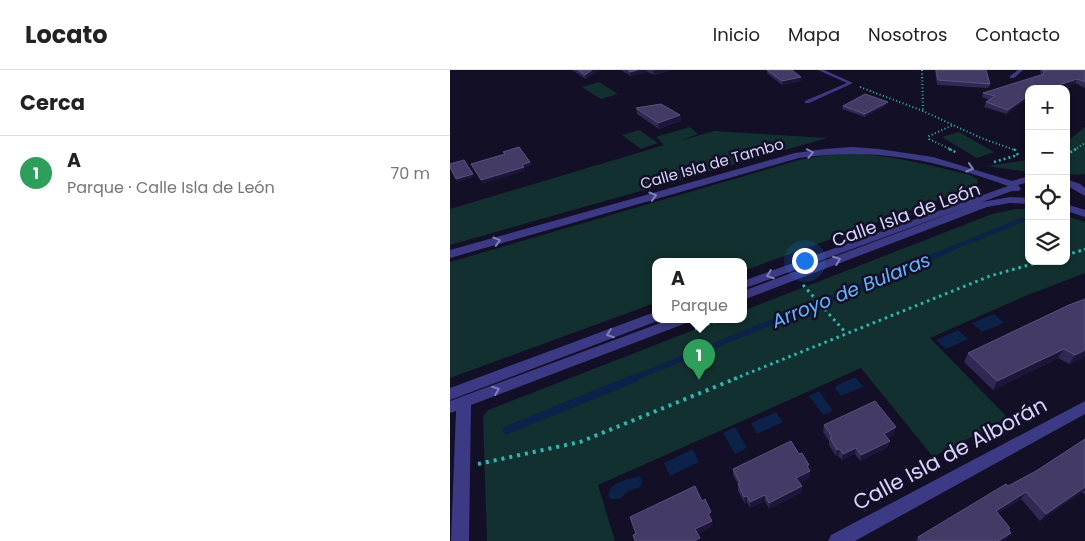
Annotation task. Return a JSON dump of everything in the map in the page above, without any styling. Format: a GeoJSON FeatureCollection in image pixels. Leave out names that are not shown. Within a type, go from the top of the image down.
{"type":"FeatureCollection","features":[{"type":"Feature","properties":{"kind":"street","name":"Calle Isla de Tambo"},"geometry":{"type":"LineString","coordinates":[[450,254],[798,155],[826,149],[876,149],[967,166],[1012,185]]}},
{"type":"Feature","properties":{"kind":"street"},"geometry":{"type":"LineString","coordinates":[[987,174],[995,182],[996,192]]}},
{"type":"Feature","properties":{"kind":"street","name":"Calle Isla de León"},"geometry":{"type":"LineString","coordinates":[[747,284],[1025,180]]}},
{"type":"Feature","properties":{"kind":"street"},"geometry":{"type":"LineString","coordinates":[[1070,181],[1085,181]]}},
{"type":"Feature","properties":{"kind":"street"},"geometry":{"type":"LineString","coordinates":[[1070,184],[1085,193]]}},
{"type":"Feature","properties":{"kind":"street"},"geometry":{"type":"LineString","coordinates":[[1012,185],[1025,193]]}},
{"type":"Feature","properties":{"kind":"street"},"geometry":{"type":"LineString","coordinates":[[1070,201],[1085,198]]}},
{"type":"Feature","properties":{"kind":"street","name":"Calle Isla de León"},"geometry":{"type":"LineString","coordinates":[[747,294],[985,204],[1010,200],[1025,201]]}},
{"type":"Feature","properties":{"kind":"street"},"geometry":{"type":"LineString","coordinates":[[1070,208],[1085,214]]}},
{"type":"Feature","properties":{"kind":"street"},"geometry":{"type":"LineString","coordinates":[[450,394],[652,318]]}},
{"type":"Feature","properties":{"kind":"street"},"geometry":{"type":"LineString","coordinates":[[460,541],[462,468],[457,405],[673,323]]}},
{"type":"Feature","properties":{"kind":"street","name":"Calle Isla de Alborán"},"geometry":{"type":"LineString","coordinates":[[837,541],[1085,407]]}},
{"type":"Feature","properties":{"kind":"lane"},"geometry":{"type":"LineString","coordinates":[[820,70],[850,83]]}},
{"type":"Feature","properties":{"kind":"lane"},"geometry":{"type":"LineString","coordinates":[[1012,77],[1022,70]]}},
{"type":"Feature","properties":{"kind":"lane"},"geometry":{"type":"LineString","coordinates":[[807,102],[850,83]]}},
{"type":"Feature","properties":{"kind":"path"},"geometry":{"type":"LineString","coordinates":[[922,70],[923,111]]}},
{"type":"Feature","properties":{"kind":"path"},"geometry":{"type":"LineString","coordinates":[[850,83],[923,111],[981,138],[1015,150],[1018,155],[994,162]]}},
{"type":"Feature","properties":{"kind":"path"},"geometry":{"type":"LineString","coordinates":[[953,124],[929,136],[929,138],[959,154]]}},
{"type":"Feature","properties":{"kind":"path"},"geometry":{"type":"LineString","coordinates":[[1070,152],[1085,143]]}},
{"type":"Feature","properties":{"kind":"path"},"geometry":{"type":"LineString","coordinates":[[1070,254],[1085,249]]}},
{"type":"Feature","properties":{"kind":"path"},"geometry":{"type":"LineString","coordinates":[[462,468],[580,442],[990,276],[1029,265]]}},
{"type":"Feature","properties":{"kind":"path"},"geometry":{"type":"LineString","coordinates":[[811,294],[846,333]]}},
{"type":"Feature","properties":{"kind":"green space"},"geometry":{"type":"Polygon","coordinates":[[[599,82],[618,94],[601,99],[582,87],[599,82]]]}},
{"type":"Feature","properties":{"kind":"green space"},"geometry":{"type":"Polygon","coordinates":[[[690,127],[698,134],[679,141],[714,131],[827,138],[450,245],[450,209],[664,145],[656,137],[690,127]]]}},
{"type":"Feature","properties":{"kind":"green space"},"geometry":{"type":"Polygon","coordinates":[[[1085,127],[1085,174],[1070,175],[1070,139],[1085,127]]]}},
{"type":"Feature","properties":{"kind":"green space"},"geometry":{"type":"Polygon","coordinates":[[[639,130],[658,143],[641,149],[622,135],[639,130]]]}},
{"type":"Feature","properties":{"kind":"green space"},"geometry":{"type":"Polygon","coordinates":[[[959,132],[994,152],[977,158],[942,137],[959,132]]]}},
{"type":"Feature","properties":{"kind":"green space"},"geometry":{"type":"Polygon","coordinates":[[[838,153],[888,157],[970,175],[977,179],[978,183],[975,187],[747,270],[747,258],[652,258],[652,304],[450,378],[450,262],[799,160],[838,153]]]}},
{"type":"Feature","properties":{"kind":"green space"},"geometry":{"type":"Polygon","coordinates":[[[1025,161],[1025,171],[987,166],[1025,161]]]}},
{"type":"Feature","properties":{"kind":"green space"},"geometry":{"type":"Polygon","coordinates":[[[1015,209],[1025,209],[1025,265],[1070,265],[1070,217],[1085,222],[1085,273],[1023,297],[930,338],[1008,418],[933,457],[861,368],[598,485],[615,541],[487,541],[483,416],[488,410],[712,323],[747,323],[747,309],[992,214],[1015,209]]]}},
{"type":"Feature","properties":{"kind":"water"},"geometry":{"type":"Polygon","coordinates":[[[994,314],[1004,323],[982,332],[972,323],[994,314]]]}},
{"type":"Feature","properties":{"kind":"water"},"geometry":{"type":"Polygon","coordinates":[[[958,330],[968,339],[946,349],[936,340],[958,330]]]}},
{"type":"Feature","properties":{"kind":"water"},"geometry":{"type":"Polygon","coordinates":[[[856,378],[863,387],[841,396],[835,388],[836,386],[856,378]]]}},
{"type":"Feature","properties":{"kind":"water"},"geometry":{"type":"Polygon","coordinates":[[[819,391],[833,411],[823,415],[809,396],[819,391]]]}},
{"type":"Feature","properties":{"kind":"water"},"geometry":{"type":"Polygon","coordinates":[[[776,412],[783,422],[757,434],[751,423],[776,412]]]}},
{"type":"Feature","properties":{"kind":"water"},"geometry":{"type":"Polygon","coordinates":[[[735,427],[747,448],[735,454],[723,433],[735,427]]]}},
{"type":"Feature","properties":{"kind":"water"},"geometry":{"type":"Polygon","coordinates":[[[693,449],[699,462],[670,476],[664,463],[693,449]]]}},
{"type":"Feature","properties":{"kind":"water"},"geometry":{"type":"Polygon","coordinates":[[[639,476],[643,482],[640,487],[628,491],[620,499],[610,499],[608,494],[613,486],[639,476]]]}},
{"type":"Feature","properties":{"kind":"building"},"geometry":{"type":"Polygon","coordinates":[[[578,70],[592,70],[585,75],[578,70]]]}},
{"type":"Feature","properties":{"kind":"building"},"geometry":{"type":"Polygon","coordinates":[[[767,70],[792,70],[801,77],[782,81],[767,70]]]}},
{"type":"Feature","properties":{"kind":"building"},"geometry":{"type":"Polygon","coordinates":[[[936,70],[986,70],[990,84],[938,80],[936,70]]]}},
{"type":"Feature","properties":{"kind":"building"},"geometry":{"type":"Polygon","coordinates":[[[1043,70],[1085,70],[1085,82],[1077,79],[1059,85],[1025,85],[1025,98],[1008,110],[986,102],[995,96],[983,93],[1044,74],[1043,70]]]}},
{"type":"Feature","properties":{"kind":"building"},"geometry":{"type":"Polygon","coordinates":[[[865,94],[888,102],[865,114],[843,106],[865,94]]]}},
{"type":"Feature","properties":{"kind":"building"},"geometry":{"type":"Polygon","coordinates":[[[661,104],[680,115],[658,123],[636,108],[661,104]]]}},
{"type":"Feature","properties":{"kind":"building"},"geometry":{"type":"Polygon","coordinates":[[[519,147],[530,162],[522,165],[524,167],[481,180],[471,164],[505,154],[503,152],[519,147]]]}},
{"type":"Feature","properties":{"kind":"building"},"geometry":{"type":"Polygon","coordinates":[[[464,160],[473,174],[456,179],[450,164],[464,160]]]}},
{"type":"Feature","properties":{"kind":"building"},"geometry":{"type":"Polygon","coordinates":[[[1085,299],[1085,350],[1075,355],[1064,349],[997,381],[968,353],[1069,305],[1085,299]]]}},
{"type":"Feature","properties":{"kind":"building"},"geometry":{"type":"Polygon","coordinates":[[[875,401],[896,427],[884,434],[890,441],[861,455],[856,448],[843,454],[840,449],[837,450],[830,438],[832,437],[824,425],[875,401]]]}},
{"type":"Feature","properties":{"kind":"building"},"geometry":{"type":"Polygon","coordinates":[[[1085,439],[1085,487],[1046,514],[1026,492],[996,511],[1010,528],[1008,529],[1011,533],[998,541],[921,541],[918,537],[1006,484],[1008,486],[1036,471],[1085,439]]]}},
{"type":"Feature","properties":{"kind":"building"},"geometry":{"type":"Polygon","coordinates":[[[791,441],[799,454],[802,453],[809,465],[807,466],[810,471],[796,478],[802,486],[769,503],[765,495],[750,502],[747,496],[744,497],[733,469],[791,441]]]}},
{"type":"Feature","properties":{"kind":"building"},"geometry":{"type":"Polygon","coordinates":[[[695,486],[702,501],[705,499],[711,512],[708,514],[712,521],[695,529],[700,538],[694,541],[635,541],[633,535],[636,534],[630,517],[695,486]]]}},
{"type":"Feature","properties":{"kind":"waterway","name":"Arroyo de Bularas"},"geometry":{"type":"LineString","coordinates":[[946,251],[1025,219]]}},
{"type":"Feature","properties":{"kind":"waterway","name":"Arroyo de Bularas"},"geometry":{"type":"LineString","coordinates":[[632,379],[949,250]]}},
{"type":"Feature","properties":{"kind":"waterway","name":"Arroyo de Bularas"},"geometry":{"type":"LineString","coordinates":[[507,430],[635,378]]}},
{"type":"Feature","properties":{"kind":"place","name":"A"},"geometry":{"type":"Point","coordinates":[699,380]}}]}
